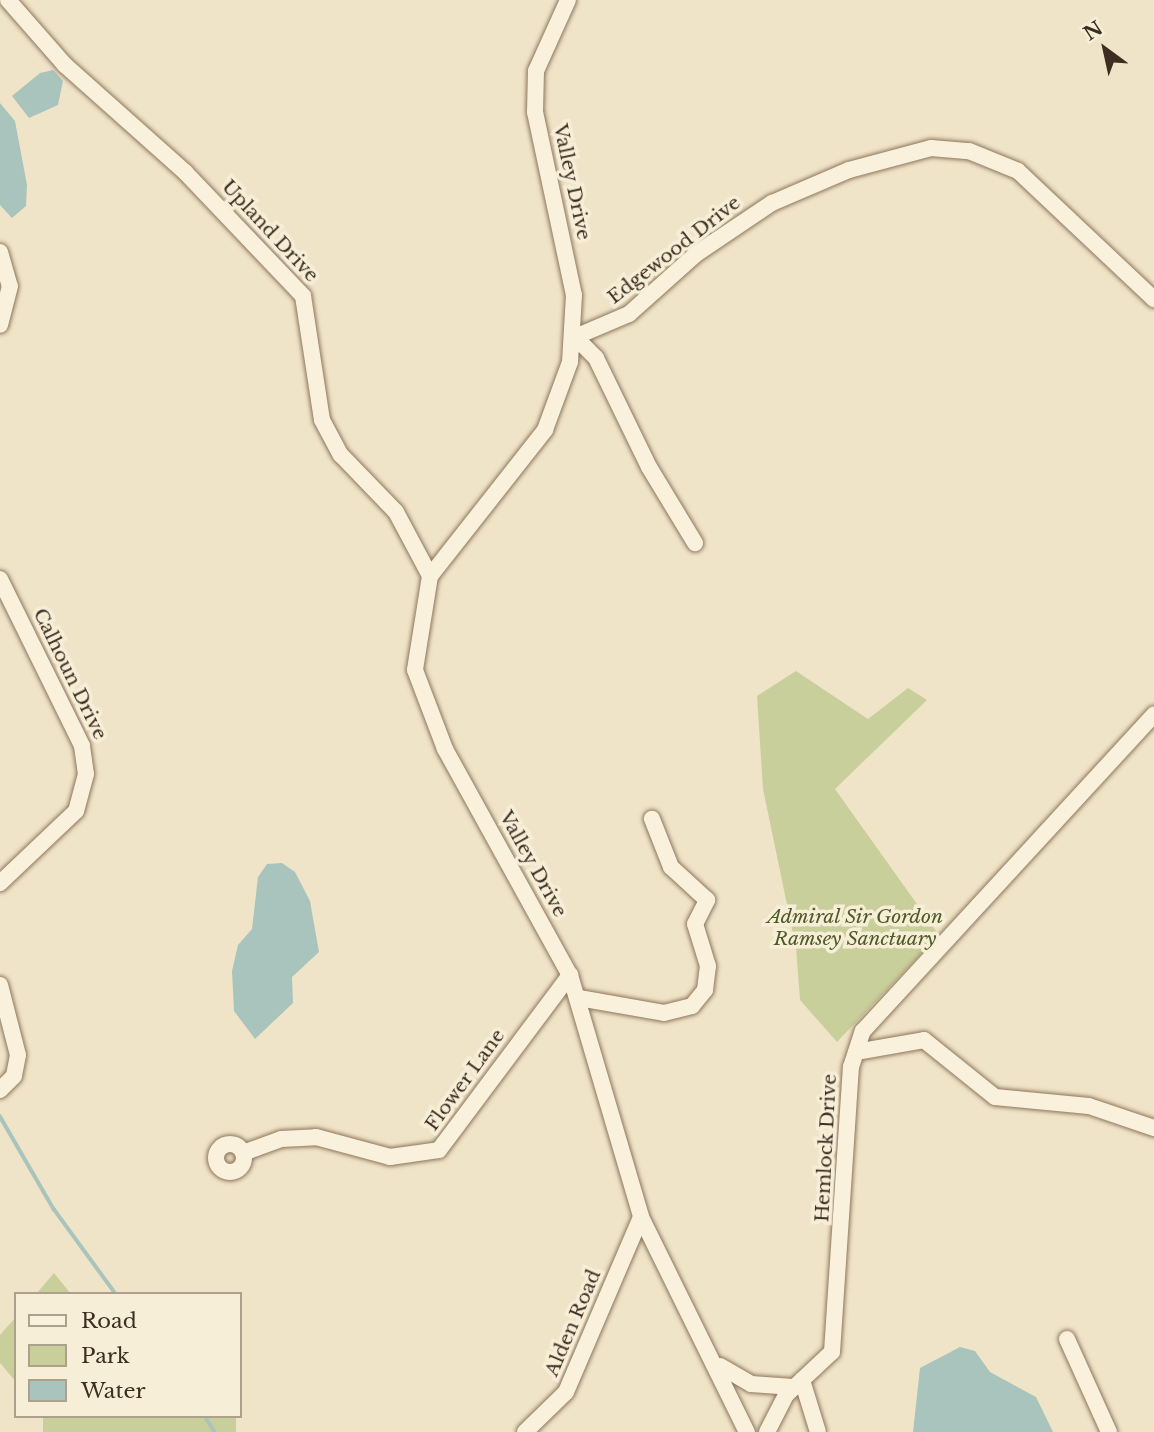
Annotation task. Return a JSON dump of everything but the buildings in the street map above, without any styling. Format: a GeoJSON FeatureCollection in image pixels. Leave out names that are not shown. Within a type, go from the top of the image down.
{"type":"FeatureCollection","features":[{"type":"Feature","properties":{"kind":"street","name":"Upland Drive"},"geometry":{"type":"LineString","coordinates":[[8,0],[65,65],[185,172],[303,296],[322,420],[341,455],[396,512],[430,576]]}},
{"type":"Feature","properties":{"kind":"street","name":"Valley Drive"},"geometry":{"type":"LineString","coordinates":[[568,0],[537,71],[536,112],[574,295],[575,337],[545,430],[430,576],[415,640],[423,703],[570,975],[579,998],[641,1217],[718,1365],[747,1432]]}},
{"type":"Feature","properties":{"kind":"street","name":"Edgewood Drive"},"geometry":{"type":"LineString","coordinates":[[575,337],[629,314],[696,254],[772,203],[849,170],[931,148],[968,151],[1018,170],[1154,299]]}},
{"type":"Feature","properties":{"kind":"street"},"geometry":{"type":"LineString","coordinates":[[0,252],[10,286],[0,326]]}},
{"type":"Feature","properties":{"kind":"street"},"geometry":{"type":"LineString","coordinates":[[575,337],[596,358],[649,467],[695,543]]}},
{"type":"Feature","properties":{"kind":"street","name":"Calhoun Drive"},"geometry":{"type":"LineString","coordinates":[[0,579],[86,765],[76,811],[0,883]]}},
{"type":"Feature","properties":{"kind":"street","name":"Hemlock Drive"},"geometry":{"type":"LineString","coordinates":[[767,1432],[798,1383],[823,1363],[834,1341],[856,1052],[878,1015],[1154,714]]}},
{"type":"Feature","properties":{"kind":"street"},"geometry":{"type":"LineString","coordinates":[[579,998],[664,1013],[692,1006],[705,990],[709,966],[695,924],[707,900],[671,867],[652,819]]}},
{"type":"Feature","properties":{"kind":"street","name":"Flower Lane"},"geometry":{"type":"LineString","coordinates":[[243,1153],[281,1139],[316,1137],[390,1157],[439,1150],[570,975]]}},
{"type":"Feature","properties":{"kind":"street"},"geometry":{"type":"LineString","coordinates":[[0,985],[18,1055],[14,1076],[0,1090]]}},
{"type":"Feature","properties":{"kind":"street"},"geometry":{"type":"LineString","coordinates":[[856,1052],[924,1040],[995,1097],[1089,1107],[1154,1128]]}},
{"type":"Feature","properties":{"kind":"street","name":"Alden Road"},"geometry":{"type":"LineString","coordinates":[[525,1432],[566,1392],[641,1217]]}},
{"type":"Feature","properties":{"kind":"street"},"geometry":{"type":"LineString","coordinates":[[1067,1339],[1109,1432]]}},
{"type":"Feature","properties":{"kind":"street"},"geometry":{"type":"LineString","coordinates":[[718,1365],[751,1384],[798,1383],[817,1432]]}},
{"type":"Feature","properties":{"kind":"green space","name":"Admiral Sir Gordon Ramsey Sanctuary"},"geometry":{"type":"Polygon","coordinates":[[[796,671],[868,719],[908,688],[927,700],[835,789],[939,935],[837,1042],[800,1000],[796,948],[763,789],[757,696],[796,671]]]}},
{"type":"Feature","properties":{"kind":"green space"},"geometry":{"type":"Polygon","coordinates":[[[54,1273],[69,1292],[38,1292],[54,1273]]]}},
{"type":"Feature","properties":{"kind":"green space"},"geometry":{"type":"Polygon","coordinates":[[[14,1319],[14,1380],[0,1363],[0,1335],[14,1319]]]}},
{"type":"Feature","properties":{"kind":"green space"},"geometry":{"type":"Polygon","coordinates":[[[43,1418],[236,1418],[236,1432],[43,1432],[43,1418]]]}},
{"type":"Feature","properties":{"kind":"water"},"geometry":{"type":"Polygon","coordinates":[[[53,70],[63,81],[58,105],[29,118],[12,96],[40,73],[53,70]]]}},
{"type":"Feature","properties":{"kind":"water"},"geometry":{"type":"Polygon","coordinates":[[[0,103],[15,121],[27,185],[26,206],[12,218],[0,205],[0,103]]]}},
{"type":"Feature","properties":{"kind":"water"},"geometry":{"type":"Polygon","coordinates":[[[282,863],[295,872],[310,901],[319,952],[292,977],[293,1003],[255,1039],[234,1011],[232,971],[238,945],[252,929],[258,877],[267,864],[282,863]]]}},
{"type":"Feature","properties":{"kind":"water"},"geometry":{"type":"Polygon","coordinates":[[[960,1347],[975,1351],[990,1372],[1036,1397],[1053,1432],[913,1432],[920,1368],[960,1347]]]}},
{"type":"Feature","properties":{"kind":"waterway"},"geometry":{"type":"LineString","coordinates":[[0,1116],[54,1209],[115,1292]]}},
{"type":"Feature","properties":{"kind":"waterway"},"geometry":{"type":"LineString","coordinates":[[206,1418],[215,1432]]}}]}
